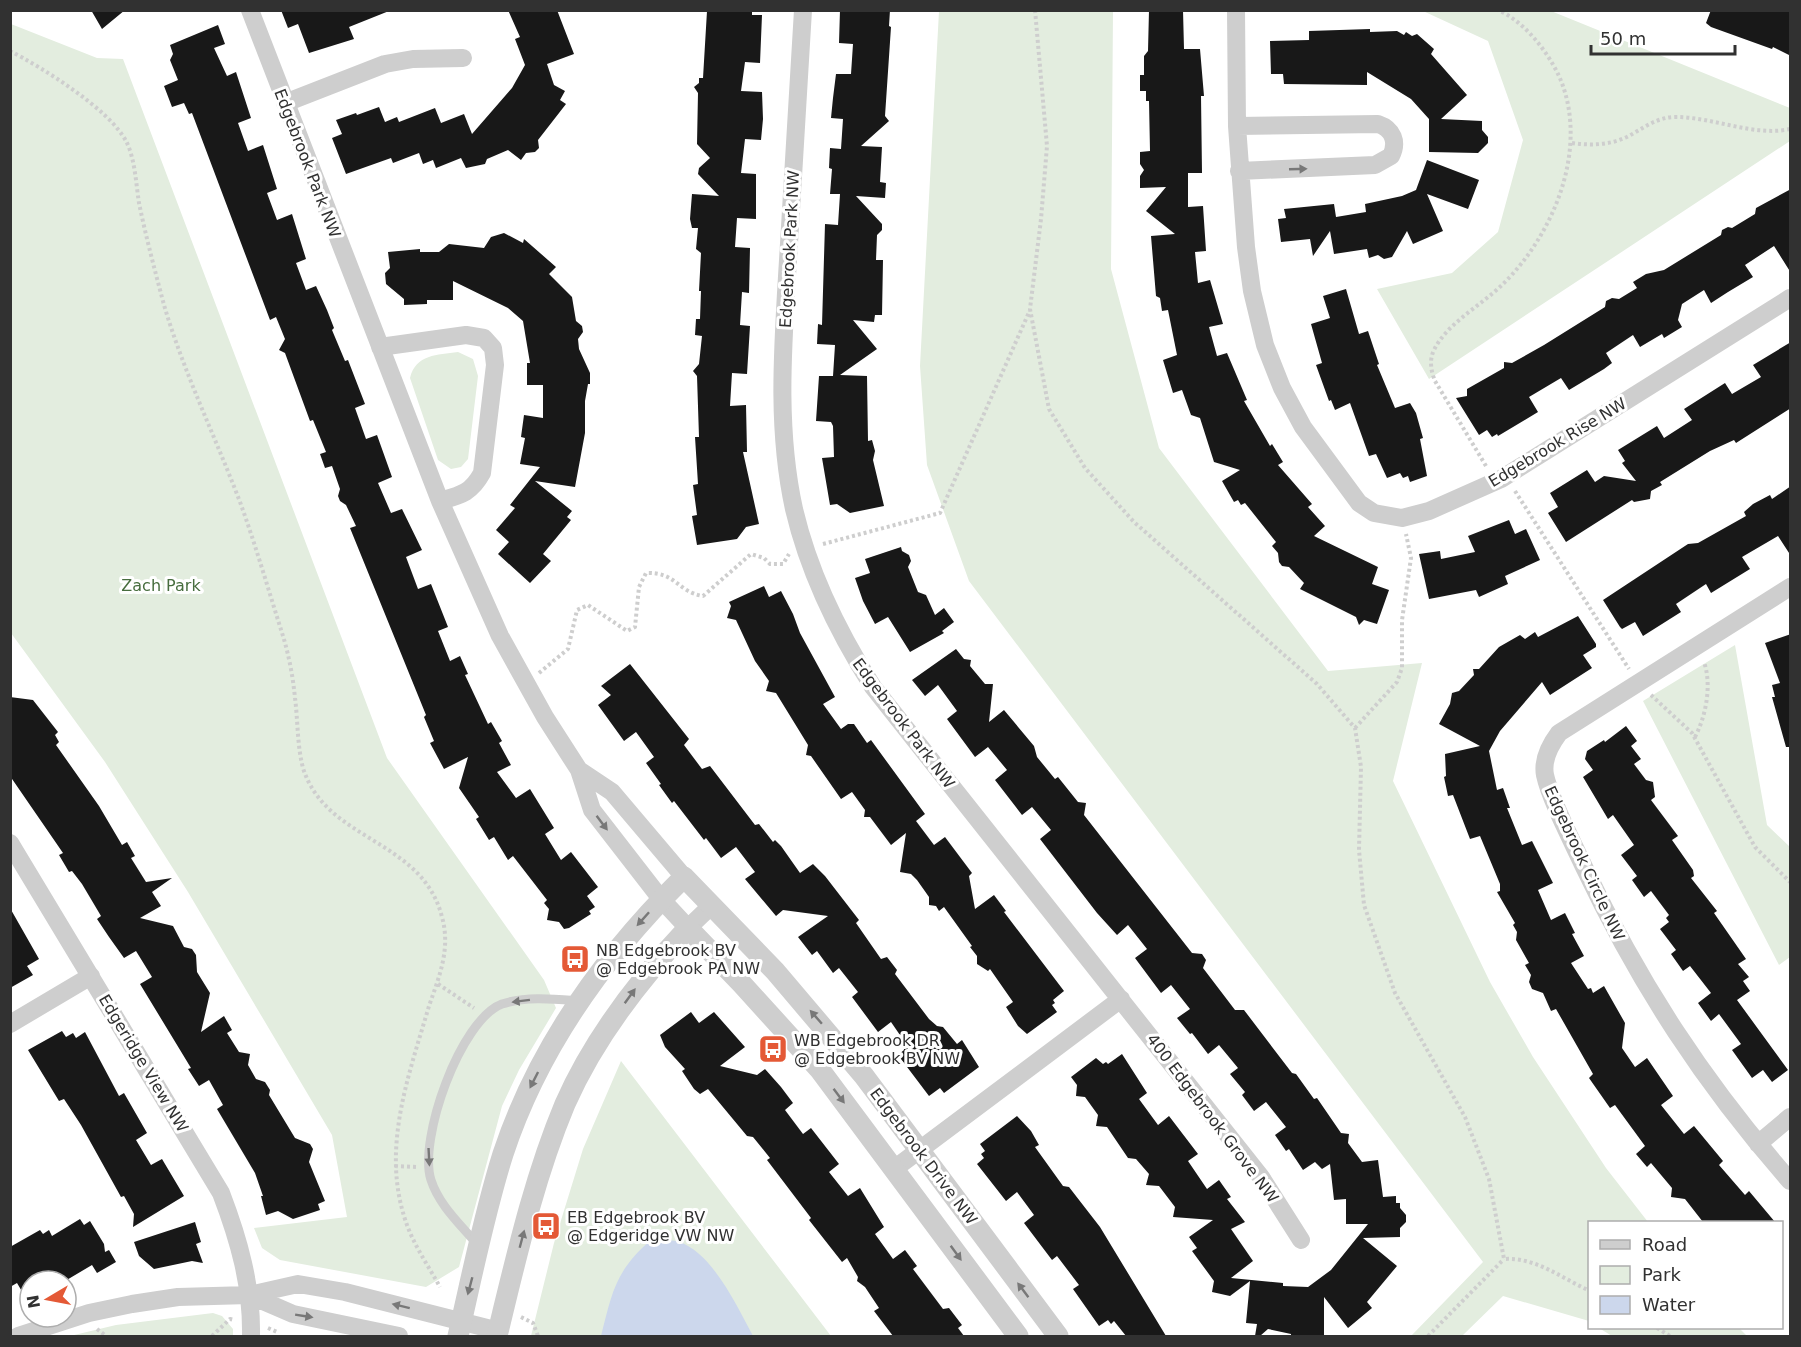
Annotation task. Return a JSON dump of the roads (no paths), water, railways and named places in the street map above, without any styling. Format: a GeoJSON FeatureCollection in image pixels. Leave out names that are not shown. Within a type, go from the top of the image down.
{"type":"FeatureCollection","features":[{"type":"Feature","properties":{"kind":"street","name":"Edgebrook Park NW"},"geometry":{"type":"LineString","coordinates":[[250,10],[440,501],[500,636],[545,717],[579,770],[592,810],[667,905]]}},
{"type":"Feature","properties":{"kind":"street","name":"Edgebrook Park NW"},"geometry":{"type":"LineString","coordinates":[[803,10],[781,397],[786,466],[798,551],[845,642],[873,687],[1121,999]]}},
{"type":"Feature","properties":{"kind":"street","name":"Edgebrook Rise NW"},"geometry":{"type":"LineString","coordinates":[[1236,10],[1239,171],[1252,291],[1265,345],[1282,388],[1303,427],[1359,503],[1374,513],[1402,518],[1429,511],[1501,479],[1791,298]]}},
{"type":"Feature","properties":{"kind":"street"},"geometry":{"type":"LineString","coordinates":[[285,103],[385,64],[413,59],[463,58]]}},
{"type":"Feature","properties":{"kind":"street"},"geometry":{"type":"LineString","coordinates":[[1237,126],[1378,123],[1390,131],[1395,144],[1391,156],[1375,165],[1239,171]]}},
{"type":"Feature","properties":{"kind":"street"},"geometry":{"type":"LineString","coordinates":[[380,347],[466,335],[484,338],[493,348],[495,365],[482,473],[474,487],[440,501]]}},
{"type":"Feature","properties":{"kind":"street","name":"Edgebrook Circle NW"},"geometry":{"type":"LineString","coordinates":[[1791,588],[1559,733],[1550,745],[1545,759],[1545,775],[1570,837],[1632,963],[1709,1083],[1791,1181]]}},
{"type":"Feature","properties":{"kind":"street","name":"Edgebrook Park NW"},"geometry":{"type":"LineString","coordinates":[[579,770],[612,792],[684,877]]}},
{"type":"Feature","properties":{"kind":"street","name":"Edgeridge View NW"},"geometry":{"type":"LineString","coordinates":[[10,843],[221,1193],[241,1251],[249,1295],[251,1336]]}},
{"type":"Feature","properties":{"kind":"street"},"geometry":{"type":"LineString","coordinates":[[460,1329],[503,1154],[531,1085],[579,1001],[613,952],[667,905],[684,877]]}},
{"type":"Feature","properties":{"kind":"street","name":"Edgebrook Drive NW"},"geometry":{"type":"LineString","coordinates":[[684,877],[816,1017],[1058,1336]]}},
{"type":"Feature","properties":{"kind":"street","name":"Edgebrook Drive NW"},"geometry":{"type":"LineString","coordinates":[[667,905],[741,982],[819,1070],[1018,1336]]}},
{"type":"Feature","properties":{"kind":"street"},"geometry":{"type":"LineString","coordinates":[[18,1336],[89,1313],[132,1304],[178,1296],[249,1295],[298,1284],[345,1292],[460,1329],[498,1334],[529,1212],[549,1145],[566,1102],[617,1013],[648,972],[711,906]]}},
{"type":"Feature","properties":{"kind":"street"},"geometry":{"type":"LineString","coordinates":[[10,1024],[91,976]]}},
{"type":"Feature","properties":{"kind":"street"},"geometry":{"type":"LineString","coordinates":[[894,1169],[1121,999]]}},
{"type":"Feature","properties":{"kind":"street","name":"400 Edgebrook Grove NW"},"geometry":{"type":"LineString","coordinates":[[1121,999],[1261,1177],[1301,1240]]}},
{"type":"Feature","properties":{"kind":"street"},"geometry":{"type":"LineString","coordinates":[[1758,1144],[1791,1117]]}},
{"type":"Feature","properties":{"kind":"street"},"geometry":{"type":"LineString","coordinates":[[249,1295],[293,1314],[399,1336]]}},
{"type":"Feature","properties":{"kind":"lane"},"geometry":{"type":"LineString","coordinates":[[480,1247],[442,1203],[430,1178],[429,1146],[457,1054],[477,1024],[499,1005],[519,1000],[579,1001]]}},
{"type":"Feature","properties":{"kind":"water"},"geometry":{"type":"Polygon","coordinates":[[[651,1240],[679,1242],[702,1257],[723,1282],[753,1336],[601,1336],[612,1295],[622,1273],[651,1240]]]}},
{"type":"Feature","properties":{"kind":"place","name":"NB Edgebrook BV @ Edgebrook PA NW"},"geometry":{"type":"Point","coordinates":[575,959]}},
{"type":"Feature","properties":{"kind":"place","name":"WB Edgebrook DR @ Edgebrook BV NW"},"geometry":{"type":"Point","coordinates":[773,1049]}},
{"type":"Feature","properties":{"kind":"place","name":"EB Edgebrook BV @ Edgeridge VW NW"},"geometry":{"type":"Point","coordinates":[546,1226]}},
{"type":"Feature","properties":{"kind":"park label","name":"Zach Park"},"geometry":{"type":"Point","coordinates":[161,585]}}]}
